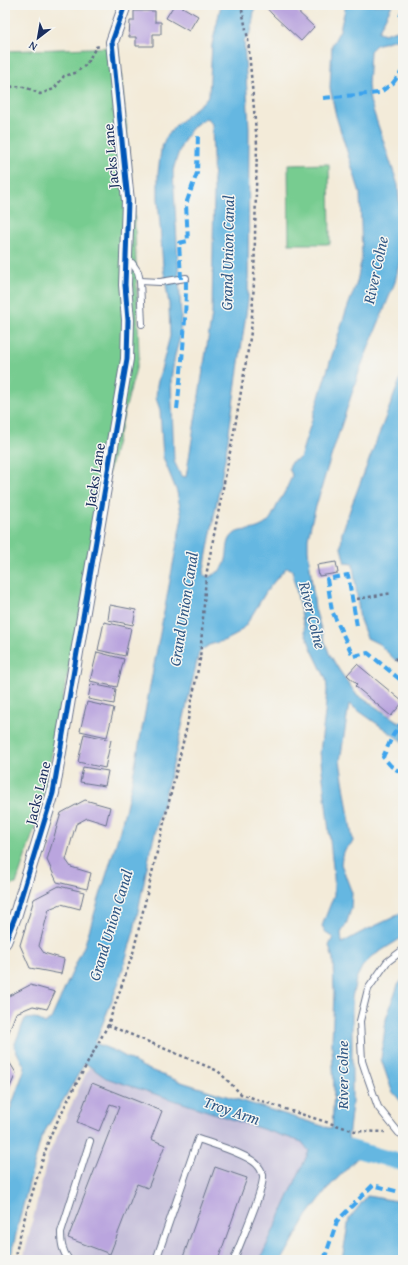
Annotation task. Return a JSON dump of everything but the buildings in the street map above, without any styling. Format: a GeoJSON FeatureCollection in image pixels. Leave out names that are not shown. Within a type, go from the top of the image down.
{"type":"FeatureCollection","features":[{"type":"Feature","properties":{"kind":"street","name":"Jacks Lane"},"geometry":{"type":"LineString","coordinates":[[5,942],[15,916],[53,793],[127,359],[128,320],[125,285],[128,201],[112,42],[125,5]]}},
{"type":"Feature","properties":{"kind":"lane"},"geometry":{"type":"LineString","coordinates":[[126,263],[132,263],[138,272],[140,281],[142,324]]}},
{"type":"Feature","properties":{"kind":"lane"},"geometry":{"type":"LineString","coordinates":[[140,281],[160,282],[183,279]]}},
{"type":"Feature","properties":{"kind":"lane"},"geometry":{"type":"LineString","coordinates":[[401,1134],[378,1107],[366,1074],[362,1061],[360,1021],[368,989],[387,962],[403,950]]}},
{"type":"Feature","properties":{"kind":"lane"},"geometry":{"type":"LineString","coordinates":[[156,1260],[198,1138],[250,1159],[259,1166],[263,1176],[256,1203],[234,1260]]}},
{"type":"Feature","properties":{"kind":"lane"},"geometry":{"type":"LineString","coordinates":[[69,1260],[65,1255],[61,1244],[61,1232],[90,1141]]}},
{"type":"Feature","properties":{"kind":"path"},"geometry":{"type":"LineString","coordinates":[[14,1260],[24,1220],[50,1136],[108,1025],[133,953],[186,730],[200,659],[206,576],[236,421],[251,332],[254,282],[257,144],[248,39],[241,5]]}},
{"type":"Feature","properties":{"kind":"path"},"geometry":{"type":"LineString","coordinates":[[5,90],[12,86],[25,87],[40,94],[54,89],[64,76],[75,73],[86,65],[96,47],[112,42]]}},
{"type":"Feature","properties":{"kind":"path"},"geometry":{"type":"LineString","coordinates":[[357,599],[392,593]]}},
{"type":"Feature","properties":{"kind":"path"},"geometry":{"type":"LineString","coordinates":[[395,660],[403,650]]}},
{"type":"Feature","properties":{"kind":"path"},"geometry":{"type":"LineString","coordinates":[[108,1025],[218,1071],[241,1094],[291,1112],[355,1131],[401,1134]]}},
{"type":"Feature","properties":{"kind":"shaded area"},"geometry":{"type":"Polygon","coordinates":[[[89,1067],[106,1078],[302,1142],[309,1151],[260,1260],[23,1260],[48,1156],[89,1067]]]}},
{"type":"Feature","properties":{"kind":"green space"},"geometry":{"type":"Polygon","coordinates":[[[118,47],[134,201],[139,357],[107,479],[40,812],[16,884],[5,886],[5,51],[118,47]]]}},
{"type":"Feature","properties":{"kind":"green space"},"geometry":{"type":"Polygon","coordinates":[[[329,164],[330,244],[289,244],[288,165],[329,164]]]}},
{"type":"Feature","properties":{"kind":"water"},"geometry":{"type":"Polygon","coordinates":[[[221,5],[232,5],[232,7],[237,7],[238,5],[255,5],[251,32],[244,41],[249,128],[248,300],[226,453],[203,575],[210,577],[223,568],[231,537],[236,532],[254,529],[265,524],[271,518],[287,488],[292,475],[289,468],[291,462],[300,458],[344,317],[357,282],[362,256],[360,193],[336,116],[330,88],[332,45],[340,30],[346,5],[392,5],[379,32],[385,34],[403,28],[403,37],[376,45],[370,51],[368,85],[370,101],[398,185],[402,241],[400,260],[395,282],[360,369],[327,469],[312,520],[308,538],[308,550],[315,609],[329,653],[356,694],[403,725],[403,742],[349,704],[340,761],[353,842],[343,852],[341,864],[352,893],[351,909],[346,925],[341,933],[342,943],[403,911],[403,937],[373,956],[362,967],[356,979],[352,998],[352,1104],[348,1138],[363,1152],[330,1186],[307,1216],[282,1260],[260,1260],[309,1151],[302,1142],[106,1078],[85,1063],[41,1138],[10,1260],[5,1260],[5,1124],[25,1068],[14,1046],[25,1019],[35,1018],[45,1023],[51,1019],[85,944],[119,834],[131,787],[182,517],[177,492],[163,457],[160,410],[156,398],[157,385],[170,336],[169,304],[163,266],[158,198],[158,173],[161,150],[165,139],[175,126],[209,95],[212,45],[221,5]],[[207,118],[188,133],[180,148],[173,171],[181,315],[180,337],[171,379],[174,461],[181,476],[186,477],[212,314],[214,190],[212,124],[207,118]],[[286,568],[266,592],[246,625],[236,635],[226,640],[209,645],[199,652],[174,761],[150,852],[134,931],[118,985],[95,1043],[117,1052],[145,1068],[178,1081],[332,1129],[334,1090],[332,1043],[334,993],[333,959],[329,946],[333,937],[327,934],[322,926],[334,895],[334,876],[320,752],[327,689],[326,679],[305,632],[292,570],[286,568]]]}},
{"type":"Feature","properties":{"kind":"water"},"geometry":{"type":"Polygon","coordinates":[[[403,372],[403,663],[395,660],[379,644],[367,638],[360,620],[353,564],[345,563],[341,548],[342,533],[352,504],[403,372]]]}},
{"type":"Feature","properties":{"kind":"water"},"geometry":{"type":"Polygon","coordinates":[[[403,979],[403,1104],[392,1091],[381,1059],[386,1019],[398,985],[403,979]]]}},
{"type":"Feature","properties":{"kind":"water"},"geometry":{"type":"Polygon","coordinates":[[[367,1196],[403,1202],[403,1260],[342,1260],[349,1219],[367,1196]]]}},
{"type":"Feature","properties":{"kind":"waterway","name":"Troy Arm"},"geometry":{"type":"LineString","coordinates":[[343,1146],[403,1163]]}},
{"type":"Feature","properties":{"kind":"marked path"},"geometry":{"type":"LineString","coordinates":[[400,17],[403,10]]}},
{"type":"Feature","properties":{"kind":"marked path"},"geometry":{"type":"LineString","coordinates":[[323,98],[379,93],[393,83],[403,70]]}},
{"type":"Feature","properties":{"kind":"marked path"},"geometry":{"type":"LineString","coordinates":[[181,279],[179,243],[188,241],[186,204],[197,173],[198,134]]}},
{"type":"Feature","properties":{"kind":"marked path"},"geometry":{"type":"LineString","coordinates":[[177,409],[181,376],[186,278]]}},
{"type":"Feature","properties":{"kind":"marked path"},"geometry":{"type":"LineString","coordinates":[[357,626],[348,575],[327,579],[332,611],[353,656],[368,653],[403,682]]}},
{"type":"Feature","properties":{"kind":"marked path"},"geometry":{"type":"LineString","coordinates":[[403,720],[393,735],[383,757],[391,766],[403,774]]}},
{"type":"Feature","properties":{"kind":"marked path"},"geometry":{"type":"LineString","coordinates":[[324,1260],[337,1221],[373,1185],[403,1193]]}},
{"type":"Feature","properties":{"kind":"cycle path"},"geometry":{"type":"LineString","coordinates":[[5,942],[15,917],[53,793],[127,359],[128,320],[125,285],[128,201],[112,42],[125,5]]}},
{"type":"Feature","properties":{"kind":"water label","name":"Grand Union Canal"},"geometry":{"type":"Point","coordinates":[227,253]}},
{"type":"Feature","properties":{"kind":"water label","name":"River Colne"},"geometry":{"type":"Point","coordinates":[375,270]}},
{"type":"Feature","properties":{"kind":"water label","name":"Grand Union Canal"},"geometry":{"type":"Point","coordinates":[183,609]}},
{"type":"Feature","properties":{"kind":"water label","name":"River Colne"},"geometry":{"type":"Point","coordinates":[313,615]}},
{"type":"Feature","properties":{"kind":"water label","name":"Grand Union Canal"},"geometry":{"type":"Point","coordinates":[110,925]}},
{"type":"Feature","properties":{"kind":"water label","name":"River Colne"},"geometry":{"type":"Point","coordinates":[342,1075]}}]}
